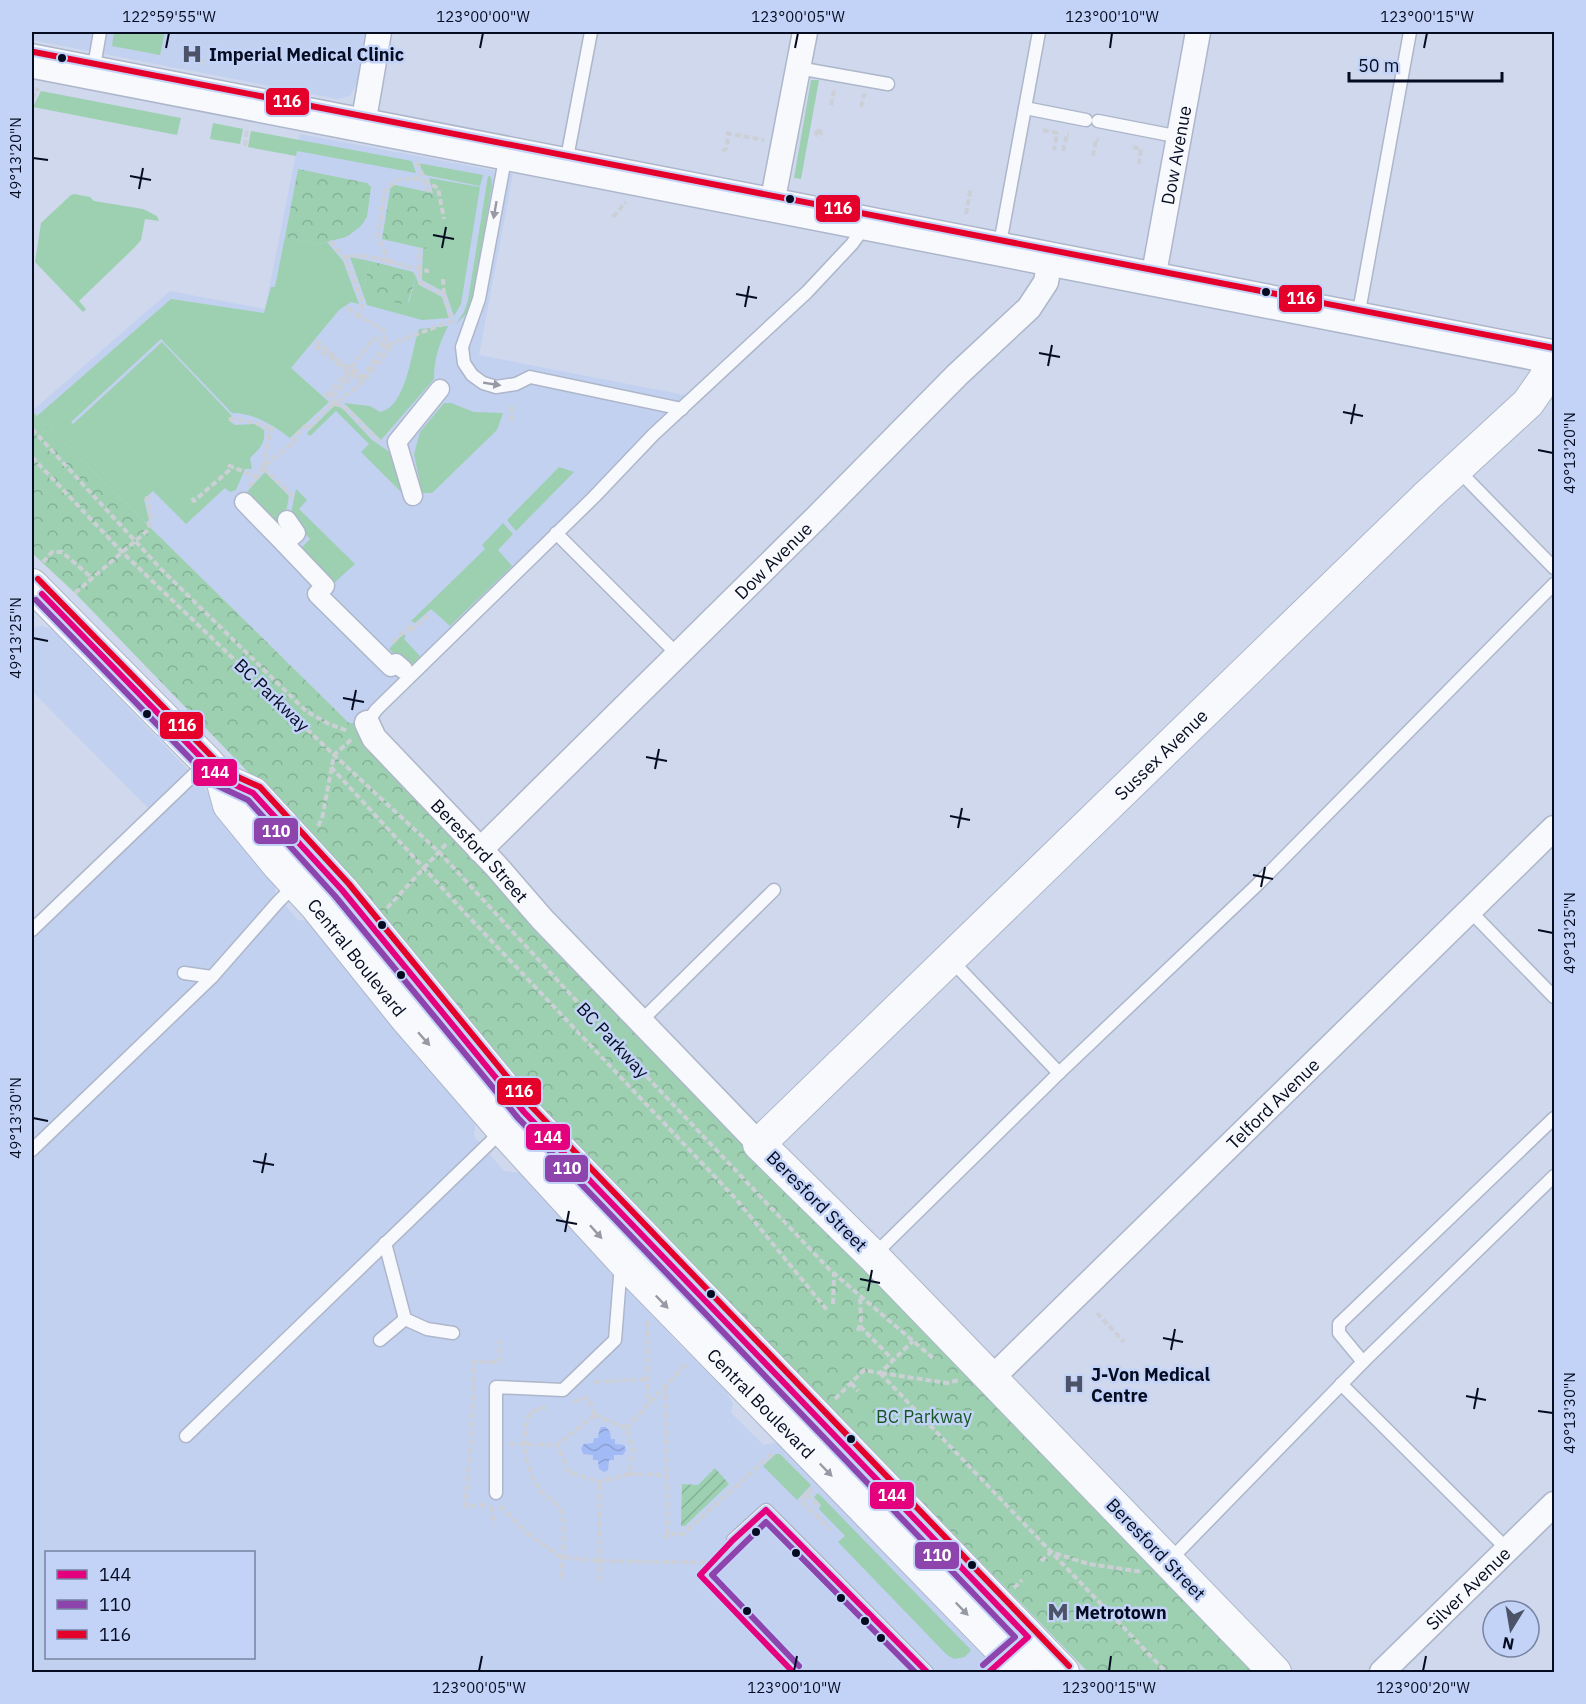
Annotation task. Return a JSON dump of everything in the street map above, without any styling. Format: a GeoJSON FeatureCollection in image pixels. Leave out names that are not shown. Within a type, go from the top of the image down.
{"type":"FeatureCollection","features":[{"type":"Feature","properties":{"kind":"main road"},"geometry":{"type":"LineString","coordinates":[[35,74],[93,73],[1554,358]]}},
{"type":"Feature","properties":{"kind":"street"},"geometry":{"type":"LineString","coordinates":[[363,125],[379,32]]}},
{"type":"Feature","properties":{"kind":"street"},"geometry":{"type":"LineString","coordinates":[[772,204],[805,32]]}},
{"type":"Feature","properties":{"kind":"street","name":"Dow Avenue"},"geometry":{"type":"LineString","coordinates":[[1153,279],[1198,32]]}},
{"type":"Feature","properties":{"kind":"street","name":"Dow Avenue"},"geometry":{"type":"LineString","coordinates":[[480,850],[957,375],[1029,308],[1046,282],[1050,259]]}},
{"type":"Feature","properties":{"kind":"street","name":"Sussex Avenue"},"geometry":{"type":"LineString","coordinates":[[759,1144],[1456,468],[1528,403],[1544,380],[1554,358]]}},
{"type":"Feature","properties":{"kind":"street"},"geometry":{"type":"LineString","coordinates":[[413,496],[397,442],[440,389]]}},
{"type":"Feature","properties":{"kind":"street"},"geometry":{"type":"LineString","coordinates":[[244,502],[325,586],[317,594],[383,653],[391,667],[396,663],[403,669]]}},
{"type":"Feature","properties":{"kind":"street"},"geometry":{"type":"LineString","coordinates":[[284,543],[296,533],[287,520]]}},
{"type":"Feature","properties":{"kind":"street","name":"Central Boulevard"},"geometry":{"type":"LineString","coordinates":[[37,587],[215,770],[229,805],[309,861],[406,1018],[514,1121],[1012,1660]]}},
{"type":"Feature","properties":{"kind":"street","name":"Beresford Street"},"geometry":{"type":"LineString","coordinates":[[367,723],[374,738],[542,919],[759,1144],[873,1256],[979,1381],[1151,1566],[1275,1672]]}},
{"type":"Feature","properties":{"kind":"street","name":"Telford Avenue"},"geometry":{"type":"LineString","coordinates":[[979,1381],[1554,828]]}},
{"type":"Feature","properties":{"kind":"street","name":"Central Boulevard"},"geometry":{"type":"LineString","coordinates":[[514,1121],[622,1260],[1012,1660],[1063,1672]]}},
{"type":"Feature","properties":{"kind":"street","name":"Silver Avenue"},"geometry":{"type":"LineString","coordinates":[[1382,1672],[1554,1504]]}},
{"type":"Feature","properties":{"kind":"lane"},"geometry":{"type":"LineString","coordinates":[[93,73],[100,32]]}},
{"type":"Feature","properties":{"kind":"lane"},"geometry":{"type":"LineString","coordinates":[[565,165],[591,32]]}},
{"type":"Feature","properties":{"kind":"lane"},"geometry":{"type":"LineString","coordinates":[[999,249],[1039,32]]}},
{"type":"Feature","properties":{"kind":"lane"},"geometry":{"type":"LineString","coordinates":[[1358,319],[1410,32]]}},
{"type":"Feature","properties":{"kind":"lane"},"geometry":{"type":"LineString","coordinates":[[798,68],[888,84]]}},
{"type":"Feature","properties":{"kind":"lane"},"geometry":{"type":"LineString","coordinates":[[1025,108],[1179,137]]}},
{"type":"Feature","properties":{"kind":"lane"},"geometry":{"type":"LineString","coordinates":[[506,153],[479,298],[462,347],[464,363],[478,379],[496,387],[516,384],[530,377],[682,409]]}},
{"type":"Feature","properties":{"kind":"lane"},"geometry":{"type":"LineString","coordinates":[[367,723],[376,710],[555,533],[682,409],[807,292],[852,244],[867,223]]}},
{"type":"Feature","properties":{"kind":"lane"},"geometry":{"type":"LineString","coordinates":[[1456,468],[1554,568]]}},
{"type":"Feature","properties":{"kind":"lane"},"geometry":{"type":"LineString","coordinates":[[555,533],[677,654]]}},
{"type":"Feature","properties":{"kind":"lane"},"geometry":{"type":"LineString","coordinates":[[873,1256],[1059,1073],[1258,885],[1554,584]]}},
{"type":"Feature","properties":{"kind":"lane"},"geometry":{"type":"LineString","coordinates":[[32,930],[215,770]]}},
{"type":"Feature","properties":{"kind":"lane"},"geometry":{"type":"LineString","coordinates":[[32,1150],[212,977],[278,902],[309,861]]}},
{"type":"Feature","properties":{"kind":"lane"},"geometry":{"type":"LineString","coordinates":[[641,1021],[774,890]]}},
{"type":"Feature","properties":{"kind":"lane"},"geometry":{"type":"LineString","coordinates":[[1470,911],[1554,997]]}},
{"type":"Feature","properties":{"kind":"lane"},"geometry":{"type":"LineString","coordinates":[[950,959],[1059,1073]]}},
{"type":"Feature","properties":{"kind":"lane"},"geometry":{"type":"LineString","coordinates":[[184,973],[212,977]]}},
{"type":"Feature","properties":{"kind":"lane"},"geometry":{"type":"LineString","coordinates":[[1363,1362],[1339,1333],[1340,1324],[1554,1118]]}},
{"type":"Feature","properties":{"kind":"lane"},"geometry":{"type":"LineString","coordinates":[[186,1436],[514,1121]]}},
{"type":"Feature","properties":{"kind":"lane"},"geometry":{"type":"LineString","coordinates":[[1151,1566],[1554,1176]]}},
{"type":"Feature","properties":{"kind":"lane"},"geometry":{"type":"LineString","coordinates":[[385,1243],[405,1318],[427,1329],[453,1333]]}},
{"type":"Feature","properties":{"kind":"lane"},"geometry":{"type":"LineString","coordinates":[[496,1492],[496,1387],[563,1390],[615,1340],[622,1260]]}},
{"type":"Feature","properties":{"kind":"lane"},"geometry":{"type":"LineString","coordinates":[[380,1340],[405,1318]]}},
{"type":"Feature","properties":{"kind":"lane"},"geometry":{"type":"LineString","coordinates":[[1341,1384],[1508,1550]]}},
{"type":"Feature","properties":{"kind":"lane"},"geometry":{"type":"LineString","coordinates":[[733,1540],[766,1510],[927,1672]]}},
{"type":"Feature","properties":{"kind":"path"},"geometry":{"type":"LineString","coordinates":[[127,32],[133,32]]}},
{"type":"Feature","properties":{"kind":"path"},"geometry":{"type":"LineString","coordinates":[[200,65],[201,58]]}},
{"type":"Feature","properties":{"kind":"path"},"geometry":{"type":"LineString","coordinates":[[32,99],[35,74]]}},
{"type":"Feature","properties":{"kind":"path"},"geometry":{"type":"LineString","coordinates":[[831,105],[834,90]]}},
{"type":"Feature","properties":{"kind":"path"},"geometry":{"type":"LineString","coordinates":[[861,107],[864,95]]}},
{"type":"Feature","properties":{"kind":"path"},"geometry":{"type":"LineString","coordinates":[[245,146],[247,127]]}},
{"type":"Feature","properties":{"kind":"path"},"geometry":{"type":"LineString","coordinates":[[1042,130],[1057,133],[1054,150]]}},
{"type":"Feature","properties":{"kind":"path"},"geometry":{"type":"LineString","coordinates":[[722,151],[726,149],[727,133],[764,140]]}},
{"type":"Feature","properties":{"kind":"path"},"geometry":{"type":"LineString","coordinates":[[1063,151],[1066,134]]}},
{"type":"Feature","properties":{"kind":"path"},"geometry":{"type":"LineString","coordinates":[[1093,156],[1096,139]]}},
{"type":"Feature","properties":{"kind":"path"},"geometry":{"type":"LineString","coordinates":[[1133,147],[1141,148],[1139,164]]}},
{"type":"Feature","properties":{"kind":"path"},"geometry":{"type":"LineString","coordinates":[[415,158],[429,192]]}},
{"type":"Feature","properties":{"kind":"path"},"geometry":{"type":"LineString","coordinates":[[389,263],[378,236],[385,190],[398,180],[424,180],[438,188],[444,219]]}},
{"type":"Feature","properties":{"kind":"path"},"geometry":{"type":"LineString","coordinates":[[966,214],[971,187]]}},
{"type":"Feature","properties":{"kind":"path"},"geometry":{"type":"LineString","coordinates":[[614,218],[628,200]]}},
{"type":"Feature","properties":{"kind":"path"},"geometry":{"type":"LineString","coordinates":[[330,241],[345,258],[363,304],[357,315]]}},
{"type":"Feature","properties":{"kind":"path"},"geometry":{"type":"LineString","coordinates":[[420,248],[420,282],[444,296]]}},
{"type":"Feature","properties":{"kind":"path"},"geometry":{"type":"LineString","coordinates":[[345,258],[352,254],[420,271],[429,271]]}},
{"type":"Feature","properties":{"kind":"path"},"geometry":{"type":"LineString","coordinates":[[414,274],[420,271]]}},
{"type":"Feature","properties":{"kind":"path"},"geometry":{"type":"LineString","coordinates":[[387,345],[374,338],[351,367],[363,376],[387,345],[452,321],[444,296],[443,279]]}},
{"type":"Feature","properties":{"kind":"path"},"geometry":{"type":"LineString","coordinates":[[263,468],[288,448],[295,440],[294,437],[305,426],[308,429],[334,402],[363,381],[390,348],[387,345],[384,330],[347,309]]}},
{"type":"Feature","properties":{"kind":"path"},"geometry":{"type":"LineString","coordinates":[[319,345],[363,381]]}},
{"type":"Feature","properties":{"kind":"path"},"geometry":{"type":"LineString","coordinates":[[334,402],[332,397],[350,378],[346,374],[326,394],[334,402],[344,406],[384,444],[397,442]]}},
{"type":"Feature","properties":{"kind":"path"},"geometry":{"type":"LineString","coordinates":[[511,421],[512,406]]}},
{"type":"Feature","properties":{"kind":"path"},"geometry":{"type":"LineString","coordinates":[[229,419],[258,424],[266,428],[269,436]]}},
{"type":"Feature","properties":{"kind":"path"},"geometry":{"type":"LineString","coordinates":[[263,468],[272,424]]}},
{"type":"Feature","properties":{"kind":"path"},"geometry":{"type":"LineString","coordinates":[[32,429],[134,542],[306,711],[357,736],[334,755],[322,819],[309,861]]}},
{"type":"Feature","properties":{"kind":"path"},"geometry":{"type":"LineString","coordinates":[[288,448],[290,450],[294,446]]}},
{"type":"Feature","properties":{"kind":"path","name":"BC Parkway"},"geometry":{"type":"LineString","coordinates":[[32,457],[122,552],[439,852],[632,1061],[834,1273],[940,1364]]}},
{"type":"Feature","properties":{"kind":"path"},"geometry":{"type":"LineString","coordinates":[[228,465],[256,477]]}},
{"type":"Feature","properties":{"kind":"path"},"geometry":{"type":"LineString","coordinates":[[192,498],[194,501],[233,467]]}},
{"type":"Feature","properties":{"kind":"path"},"geometry":{"type":"LineString","coordinates":[[263,468],[291,494],[287,520]]}},
{"type":"Feature","properties":{"kind":"path"},"geometry":{"type":"LineString","coordinates":[[79,589],[148,530],[152,517],[147,496]]}},
{"type":"Feature","properties":{"kind":"path"},"geometry":{"type":"LineString","coordinates":[[37,587],[52,552],[62,552],[92,578]]}},
{"type":"Feature","properties":{"kind":"path"},"geometry":{"type":"LineString","coordinates":[[383,653],[411,625],[412,629],[430,614]]}},
{"type":"Feature","properties":{"kind":"path"},"geometry":{"type":"LineString","coordinates":[[331,767],[736,1199],[827,1310]]}},
{"type":"Feature","properties":{"kind":"path"},"geometry":{"type":"LineString","coordinates":[[382,914],[448,843]]}},
{"type":"Feature","properties":{"kind":"path"},"geometry":{"type":"LineString","coordinates":[[833,1304],[834,1273]]}},
{"type":"Feature","properties":{"kind":"path"},"geometry":{"type":"LineString","coordinates":[[860,1296],[859,1328],[894,1360]]}},
{"type":"Feature","properties":{"kind":"path"},"geometry":{"type":"LineString","coordinates":[[1097,1313],[1124,1342]]}},
{"type":"Feature","properties":{"kind":"path"},"geometry":{"type":"LineString","coordinates":[[647,1316],[648,1404]]}},
{"type":"Feature","properties":{"kind":"path"},"geometry":{"type":"LineString","coordinates":[[880,1373],[913,1341]]}},
{"type":"Feature","properties":{"kind":"path"},"geometry":{"type":"LineString","coordinates":[[626,1428],[687,1363]]}},
{"type":"Feature","properties":{"kind":"path"},"geometry":{"type":"LineString","coordinates":[[833,1401],[864,1370],[947,1383],[960,1379],[979,1381]]}},
{"type":"Feature","properties":{"kind":"path"},"geometry":{"type":"LineString","coordinates":[[880,1373],[1166,1672]]}},
{"type":"Feature","properties":{"kind":"path"},"geometry":{"type":"LineString","coordinates":[[955,1376],[960,1379]]}},
{"type":"Feature","properties":{"kind":"path"},"geometry":{"type":"LineString","coordinates":[[572,1383],[647,1379]]}},
{"type":"Feature","properties":{"kind":"path"},"geometry":{"type":"LineString","coordinates":[[850,1383],[858,1391]]}},
{"type":"Feature","properties":{"kind":"path"},"geometry":{"type":"LineString","coordinates":[[666,1385],[667,1537],[683,1534],[781,1445]]}},
{"type":"Feature","properties":{"kind":"path"},"geometry":{"type":"LineString","coordinates":[[565,1405],[587,1399],[591,1401],[595,1415]]}},
{"type":"Feature","properties":{"kind":"path"},"geometry":{"type":"LineString","coordinates":[[551,1406],[533,1409],[530,1412],[525,1444],[527,1465],[533,1479],[543,1493],[560,1509],[562,1519],[561,1581]]}},
{"type":"Feature","properties":{"kind":"path"},"geometry":{"type":"LineString","coordinates":[[595,1415],[626,1428],[634,1450],[629,1474]]}},
{"type":"Feature","properties":{"kind":"path"},"geometry":{"type":"LineString","coordinates":[[525,1444],[557,1445],[595,1415]]}},
{"type":"Feature","properties":{"kind":"path"},"geometry":{"type":"LineString","coordinates":[[557,1445],[569,1472],[599,1482],[629,1474],[668,1475]]}},
{"type":"Feature","properties":{"kind":"path"},"geometry":{"type":"LineString","coordinates":[[599,1482],[599,1581]]}},
{"type":"Feature","properties":{"kind":"path"},"geometry":{"type":"LineString","coordinates":[[817,1484],[801,1500],[830,1530]]}},
{"type":"Feature","properties":{"kind":"path"},"geometry":{"type":"LineString","coordinates":[[807,1494],[818,1505]]}},
{"type":"Feature","properties":{"kind":"path"},"geometry":{"type":"LineString","coordinates":[[492,1505],[493,1524]]}},
{"type":"Feature","properties":{"kind":"path"},"geometry":{"type":"LineString","coordinates":[[527,1533],[561,1557],[734,1563]]}},
{"type":"Feature","properties":{"kind":"path"},"geometry":{"type":"LineString","coordinates":[[1041,1561],[1051,1552]]}},
{"type":"Feature","properties":{"kind":"path"},"geometry":{"type":"LineString","coordinates":[[1051,1552],[1089,1564],[1151,1566]]}},
{"type":"Feature","properties":{"kind":"path"},"geometry":{"type":"LineString","coordinates":[[1013,1588],[1022,1580]]}},
{"type":"Feature","properties":{"kind":"shaded area"},"geometry":{"type":"Polygon","coordinates":[[[32,32],[367,32],[357,84],[350,96],[337,99],[32,40],[32,32]]]}},
{"type":"Feature","properties":{"kind":"shaded area"},"geometry":{"type":"Polygon","coordinates":[[[300,134],[513,174],[479,355],[695,397],[382,704],[377,699],[364,713],[360,723],[349,723],[32,411],[170,291],[265,309],[300,134]]]}},
{"type":"Feature","properties":{"kind":"shaded area"},"geometry":{"type":"Polygon","coordinates":[[[43,626],[53,630],[194,776],[273,872],[276,884],[275,893],[298,920],[309,921],[476,1119],[474,1136],[504,1171],[521,1173],[645,1294],[671,1336],[726,1391],[733,1404],[731,1413],[764,1445],[778,1442],[1008,1672],[32,1672],[32,935],[154,814],[32,691],[32,630],[43,626]]]}},
{"type":"Feature","properties":{"kind":"green space"},"geometry":{"type":"Polygon","coordinates":[[[114,32],[165,32],[160,55],[112,46],[114,32]]]}},
{"type":"Feature","properties":{"kind":"green space"},"geometry":{"type":"Polygon","coordinates":[[[811,80],[819,80],[801,179],[794,178],[811,80]]]}},
{"type":"Feature","properties":{"kind":"green space"},"geometry":{"type":"Polygon","coordinates":[[[41,91],[181,118],[177,135],[33,107],[41,91]]]}},
{"type":"Feature","properties":{"kind":"green space"},"geometry":{"type":"Polygon","coordinates":[[[213,123],[243,129],[240,144],[210,139],[213,123]]]}},
{"type":"Feature","properties":{"kind":"green space"},"geometry":{"type":"Polygon","coordinates":[[[251,131],[412,161],[416,173],[297,151],[296,156],[248,147],[251,131]]]}},
{"type":"Feature","properties":{"kind":"green space"},"geometry":{"type":"Polygon","coordinates":[[[418,163],[483,175],[480,186],[425,175],[418,163]]]}},
{"type":"Feature","properties":{"kind":"green space"},"geometry":{"type":"Polygon","coordinates":[[[298,169],[367,183],[371,187],[367,217],[360,227],[346,237],[319,244],[285,237],[298,169]]]}},
{"type":"Feature","properties":{"kind":"green space"},"geometry":{"type":"Polygon","coordinates":[[[488,176],[491,177],[492,185],[474,295],[469,311],[456,324],[468,300],[488,176]]]}},
{"type":"Feature","properties":{"kind":"green space"},"geometry":{"type":"Polygon","coordinates":[[[429,178],[480,187],[461,304],[454,316],[446,293],[422,280],[423,249],[426,248],[437,194],[433,193],[429,178]]]}},
{"type":"Feature","properties":{"kind":"green space"},"geometry":{"type":"Polygon","coordinates":[[[391,184],[437,194],[426,249],[382,239],[391,184]]]}},
{"type":"Feature","properties":{"kind":"green space"},"geometry":{"type":"Polygon","coordinates":[[[74,194],[90,197],[94,201],[143,209],[157,216],[159,221],[145,219],[141,240],[79,301],[86,309],[83,312],[35,262],[41,223],[74,194]]]}},
{"type":"Feature","properties":{"kind":"green space"},"geometry":{"type":"Polygon","coordinates":[[[285,237],[319,244],[327,242],[343,261],[359,304],[351,302],[339,310],[291,368],[329,402],[290,438],[263,421],[248,415],[232,413],[161,339],[71,422],[73,424],[162,342],[232,416],[228,420],[235,425],[255,424],[264,430],[264,439],[250,458],[252,469],[245,469],[236,490],[230,492],[225,488],[186,524],[153,491],[144,499],[149,520],[146,523],[37,416],[171,299],[264,313],[271,287],[275,287],[285,237]]]}},
{"type":"Feature","properties":{"kind":"green space"},"geometry":{"type":"Polygon","coordinates":[[[350,257],[370,261],[363,290],[409,302],[416,277],[419,285],[442,297],[449,318],[422,320],[367,305],[350,257]]]}},
{"type":"Feature","properties":{"kind":"green space"},"geometry":{"type":"Polygon","coordinates":[[[370,261],[413,272],[416,277],[407,305],[366,296],[363,290],[370,261]]]}},
{"type":"Feature","properties":{"kind":"green space"},"geometry":{"type":"Polygon","coordinates":[[[448,326],[438,352],[434,379],[381,440],[344,403],[370,406],[380,412],[389,408],[396,400],[407,377],[419,329],[448,326]]]}},
{"type":"Feature","properties":{"kind":"green space"},"geometry":{"type":"Polygon","coordinates":[[[444,403],[451,403],[474,412],[503,413],[497,430],[432,493],[422,493],[414,454],[420,432],[444,403]]]}},
{"type":"Feature","properties":{"kind":"green space"},"geometry":{"type":"Polygon","coordinates":[[[334,406],[344,410],[372,440],[391,453],[408,496],[406,497],[361,452],[369,444],[336,411],[310,436],[307,433],[334,406]]]}},
{"type":"Feature","properties":{"kind":"green space","name":"BC Parkway"},"geometry":{"type":"Polygon","coordinates":[[[32,411],[349,723],[361,723],[499,885],[532,928],[944,1352],[957,1361],[1261,1672],[1088,1672],[560,1130],[347,877],[75,593],[32,553],[32,411]]]}},
{"type":"Feature","properties":{"kind":"green space"},"geometry":{"type":"Polygon","coordinates":[[[559,467],[574,472],[516,531],[507,520],[559,467]]]}},
{"type":"Feature","properties":{"kind":"green space"},"geometry":{"type":"Polygon","coordinates":[[[265,472],[289,496],[284,523],[275,530],[245,494],[265,472]]]}},
{"type":"Feature","properties":{"kind":"green space"},"geometry":{"type":"Polygon","coordinates":[[[296,489],[307,500],[299,509],[355,564],[333,584],[299,550],[310,539],[290,518],[296,489]]]}},
{"type":"Feature","properties":{"kind":"green space"},"geometry":{"type":"Polygon","coordinates":[[[503,523],[513,534],[498,550],[512,566],[450,626],[431,609],[415,623],[411,621],[485,549],[482,545],[503,523]]]}},
{"type":"Feature","properties":{"kind":"green space"},"geometry":{"type":"Polygon","coordinates":[[[403,634],[406,636],[404,639],[420,656],[409,668],[389,649],[403,634]]]}},
{"type":"Feature","properties":{"kind":"green space"},"geometry":{"type":"Polygon","coordinates":[[[776,1454],[780,1454],[811,1485],[797,1500],[763,1466],[776,1454]]]}},
{"type":"Feature","properties":{"kind":"green space"},"geometry":{"type":"Polygon","coordinates":[[[715,1468],[729,1484],[685,1526],[681,1526],[682,1484],[698,1485],[715,1468]]]}},
{"type":"Feature","properties":{"kind":"green space"},"geometry":{"type":"Polygon","coordinates":[[[818,1493],[971,1650],[965,1657],[954,1659],[947,1655],[838,1542],[845,1536],[819,1509],[821,1505],[814,1497],[818,1493]]]}},
{"type":"Feature","properties":{"kind":"water"},"geometry":{"type":"Polygon","coordinates":[[[601,1427],[606,1427],[611,1439],[615,1439],[615,1444],[624,1445],[626,1450],[623,1455],[614,1455],[614,1460],[609,1460],[608,1470],[604,1472],[599,1469],[598,1460],[593,1460],[593,1455],[583,1454],[581,1448],[584,1444],[593,1443],[594,1438],[598,1438],[601,1427]]]}},
{"type":"Feature","properties":{"kind":"transit line","name":"116"},"geometry":{"type":"LineString","coordinates":[[34,52],[1554,348]]}},
{"type":"Feature","properties":{"kind":"transit line","name":"116"},"geometry":{"type":"LineString","coordinates":[[38,579],[227,772],[260,787],[349,884],[531,1106],[1069,1666]]}},
{"type":"Feature","properties":{"kind":"transit line","name":"144"},"geometry":{"type":"LineString","coordinates":[[42,594],[222,779],[253,793],[342,890],[524,1112],[1028,1637],[989,1672]]}},
{"type":"Feature","properties":{"kind":"transit line","name":"110"},"geometry":{"type":"LineString","coordinates":[[36,600],[216,785],[248,800],[335,896],[518,1118],[1015,1637],[983,1665]]}},
{"type":"Feature","properties":{"kind":"transit line","name":"144"},"geometry":{"type":"LineString","coordinates":[[793,1672],[700,1575],[766,1510],[927,1672]]}},
{"type":"Feature","properties":{"kind":"transit line","name":"110"},"geometry":{"type":"LineString","coordinates":[[799,1666],[712,1575],[766,1522],[915,1672]]}},
{"type":"Feature","properties":{"kind":"place","name":"Imperial Medical Clinic"},"geometry":{"type":"Point","coordinates":[192,54]}},
{"type":"Feature","properties":{"kind":"place","name":"J-Von Medical Centre"},"geometry":{"type":"Point","coordinates":[1074,1384]}},
{"type":"Feature","properties":{"kind":"place","name":"Metrotown"},"geometry":{"type":"Point","coordinates":[1058,1612]}}]}
